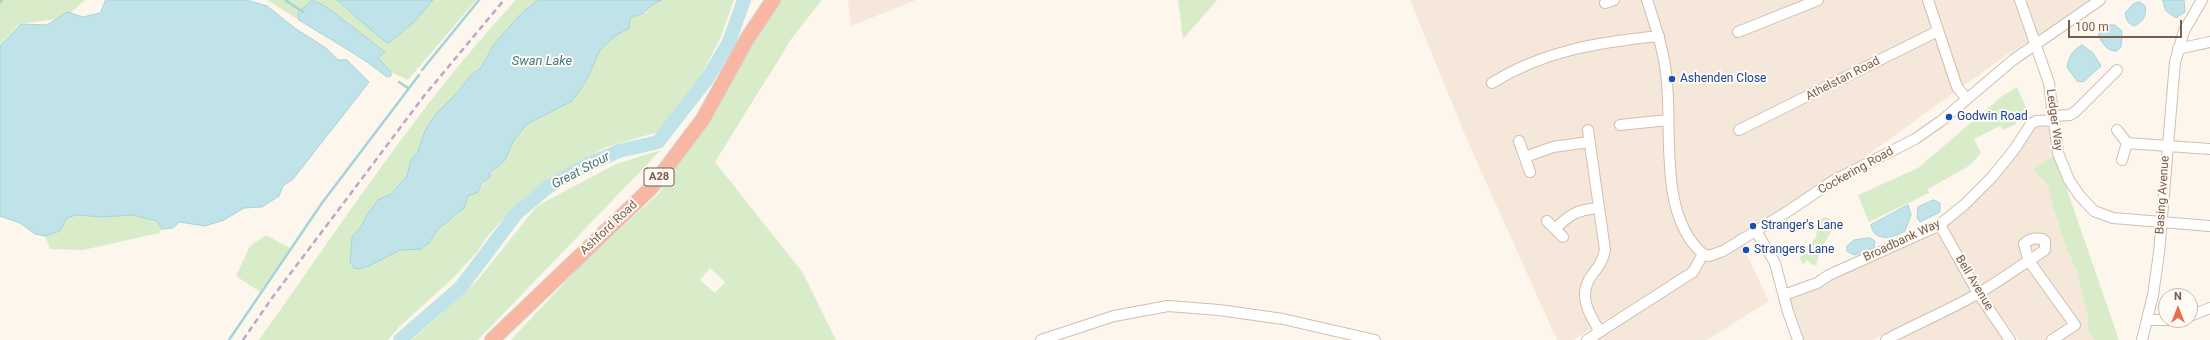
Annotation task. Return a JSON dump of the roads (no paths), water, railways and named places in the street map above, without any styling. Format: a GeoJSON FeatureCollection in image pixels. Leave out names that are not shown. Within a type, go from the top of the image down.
{"type":"FeatureCollection","features":[{"type":"Feature","properties":{"kind":"highway","name":"Ashford Road"},"geometry":{"type":"LineString","coordinates":[[492,340],[651,188],[703,119],[747,39],[773,0]]}},
{"type":"Feature","properties":{"kind":"street"},"geometry":{"type":"LineString","coordinates":[[1587,340],[1692,272],[1703,254],[1689,237],[1678,213],[1672,176],[1668,120],[1668,84],[1658,36],[1647,0]]}},
{"type":"Feature","properties":{"kind":"street"},"geometry":{"type":"LineString","coordinates":[[1742,30],[1818,0]]}},
{"type":"Feature","properties":{"kind":"street"},"geometry":{"type":"LineString","coordinates":[[1928,0],[1957,87],[1967,99]]}},
{"type":"Feature","properties":{"kind":"street","name":"Ledger Way"},"geometry":{"type":"LineString","coordinates":[[2020,0],[2049,83],[2062,165],[2074,188],[2087,205],[2094,211],[2114,218],[2210,226]]}},
{"type":"Feature","properties":{"kind":"street","name":"Cockering Road"},"geometry":{"type":"LineString","coordinates":[[1703,254],[1709,256],[1723,252],[1833,181],[1915,139],[1967,99],[2013,60],[2100,0]]}},
{"type":"Feature","properties":{"kind":"street","name":"Basing Avenue"},"geometry":{"type":"LineString","coordinates":[[2142,340],[2156,276],[2172,83],[2178,49],[2187,24],[2202,0]]}},
{"type":"Feature","properties":{"kind":"street","name":"Athelstan Road"},"geometry":{"type":"LineString","coordinates":[[1746,128],[1938,31]]}},
{"type":"Feature","properties":{"kind":"street"},"geometry":{"type":"LineString","coordinates":[[1492,83],[1508,73],[1542,58],[1583,46],[1658,36]]}},
{"type":"Feature","properties":{"kind":"street"},"geometry":{"type":"LineString","coordinates":[[2178,49],[2210,42]]}},
{"type":"Feature","properties":{"kind":"street","name":"Broadbank Way"},"geometry":{"type":"LineString","coordinates":[[1784,295],[1817,283],[1829,275],[1940,225],[1964,205],[1992,177],[2014,150],[2031,124],[2036,121],[2070,115],[2076,112],[2116,70]]}},
{"type":"Feature","properties":{"kind":"street"},"geometry":{"type":"LineString","coordinates":[[1620,125],[1668,120]]}},
{"type":"Feature","properties":{"kind":"street"},"geometry":{"type":"LineString","coordinates":[[1588,130],[1604,244],[1604,258],[1586,284],[1584,296],[1587,309],[1600,332]]}},
{"type":"Feature","properties":{"kind":"street"},"geometry":{"type":"LineString","coordinates":[[2117,130],[2126,143],[2122,160]]}},
{"type":"Feature","properties":{"kind":"street"},"geometry":{"type":"LineString","coordinates":[[1519,141],[1530,172]]}},
{"type":"Feature","properties":{"kind":"street"},"geometry":{"type":"LineString","coordinates":[[1525,157],[1553,147],[1589,142]]}},
{"type":"Feature","properties":{"kind":"street"},"geometry":{"type":"LineString","coordinates":[[2126,143],[2210,149]]}},
{"type":"Feature","properties":{"kind":"street"},"geometry":{"type":"LineString","coordinates":[[1555,229],[1568,215],[1580,210],[1598,208]]}},
{"type":"Feature","properties":{"kind":"street"},"geometry":{"type":"LineString","coordinates":[[1547,221],[1563,237]]}},
{"type":"Feature","properties":{"kind":"street","name":"Bell Avenue"},"geometry":{"type":"LineString","coordinates":[[1940,225],[1978,293],[2010,340]]}},
{"type":"Feature","properties":{"kind":"street"},"geometry":{"type":"LineString","coordinates":[[1756,231],[1775,263],[1798,340]]}},
{"type":"Feature","properties":{"kind":"street"},"geometry":{"type":"LineString","coordinates":[[1886,340],[1978,293],[2028,261],[2075,325],[2052,340]]}},
{"type":"Feature","properties":{"kind":"street"},"geometry":{"type":"LineString","coordinates":[[1041,340],[1114,316],[1168,306],[1219,310],[1283,319],[1375,340]]}},
{"type":"Feature","properties":{"kind":"street"},"geometry":{"type":"LineString","coordinates":[[2198,313],[2210,308]]}},
{"type":"Feature","properties":{"kind":"street"},"geometry":{"type":"LineString","coordinates":[[2147,320],[2158,320]]}},
{"type":"Feature","properties":{"kind":"water"},"geometry":{"type":"Polygon","coordinates":[[[106,0],[246,0],[267,6],[296,29],[326,48],[338,60],[347,60],[369,82],[293,179],[283,186],[279,196],[262,207],[244,208],[224,220],[205,226],[179,222],[173,228],[162,229],[157,221],[133,215],[102,217],[76,215],[67,218],[60,231],[45,236],[35,234],[20,223],[0,216],[0,46],[21,24],[47,25],[67,12],[83,17],[100,13],[106,0]]]}},
{"type":"Feature","properties":{"kind":"water"},"geometry":{"type":"Polygon","coordinates":[[[313,0],[328,8],[385,52],[378,58],[391,72],[391,76],[387,77],[355,54],[299,20],[298,13],[313,0]]]}},
{"type":"Feature","properties":{"kind":"water"},"geometry":{"type":"Polygon","coordinates":[[[337,0],[433,0],[414,22],[389,43],[383,40],[337,0]]]}},
{"type":"Feature","properties":{"kind":"water","name":"Swan Lake"},"geometry":{"type":"Polygon","coordinates":[[[538,0],[662,0],[652,5],[642,15],[633,16],[630,20],[629,28],[615,36],[600,50],[585,83],[572,101],[527,124],[514,140],[505,160],[490,173],[490,177],[482,183],[478,192],[468,196],[464,208],[438,229],[429,243],[421,249],[400,250],[369,266],[358,269],[354,268],[350,262],[352,237],[361,227],[367,215],[378,200],[391,194],[407,176],[411,160],[418,151],[425,131],[434,116],[457,93],[472,74],[481,68],[494,44],[520,15],[538,0]]]}},
{"type":"Feature","properties":{"kind":"water"},"geometry":{"type":"Polygon","coordinates":[[[2163,0],[2184,0],[2185,12],[2176,18],[2166,11],[2163,0]]]}},
{"type":"Feature","properties":{"kind":"water"},"geometry":{"type":"Polygon","coordinates":[[[2140,2],[2145,6],[2145,15],[2140,22],[2134,26],[2130,24],[2125,13],[2133,4],[2140,2]]]}},
{"type":"Feature","properties":{"kind":"water"},"geometry":{"type":"Polygon","coordinates":[[[2109,25],[2115,25],[2122,31],[2121,47],[2117,51],[2108,49],[2098,36],[2100,31],[2109,25]]]}},
{"type":"Feature","properties":{"kind":"water"},"geometry":{"type":"Polygon","coordinates":[[[2082,45],[2093,53],[2101,66],[2083,82],[2077,81],[2067,67],[2072,54],[2082,45]]]}},
{"type":"Feature","properties":{"kind":"water"},"geometry":{"type":"Polygon","coordinates":[[[1934,200],[1940,203],[1940,212],[1920,222],[1917,218],[1918,207],[1934,200]]]}},
{"type":"Feature","properties":{"kind":"water"},"geometry":{"type":"Polygon","coordinates":[[[1908,205],[1911,215],[1905,231],[1890,237],[1880,237],[1876,235],[1871,225],[1908,205]]]}},
{"type":"Feature","properties":{"kind":"water"},"geometry":{"type":"Polygon","coordinates":[[[1870,238],[1875,241],[1874,248],[1854,255],[1847,251],[1847,246],[1854,240],[1870,238]]]}},
{"type":"Feature","properties":{"kind":"waterway"},"geometry":{"type":"LineString","coordinates":[[285,0],[303,12]]}},
{"type":"Feature","properties":{"kind":"waterway"},"geometry":{"type":"LineString","coordinates":[[422,70],[479,0]]}},
{"type":"Feature","properties":{"kind":"waterway","name":"Great Stour"},"geometry":{"type":"LineString","coordinates":[[400,340],[461,287],[516,214],[548,187],[584,166],[619,151],[658,142],[707,79],[729,42],[744,0]]}},
{"type":"Feature","properties":{"kind":"waterway"},"geometry":{"type":"LineString","coordinates":[[229,340],[322,203],[419,75]]}},
{"type":"Feature","properties":{"kind":"waterway"},"geometry":{"type":"LineString","coordinates":[[399,82],[408,88]]}},
{"type":"Feature","properties":{"kind":"railway"},"geometry":{"type":"LineString","coordinates":[[243,340],[272,298],[424,96],[504,0]]}},
{"type":"Feature","properties":{"kind":"place","name":"Ashenden Close"},"geometry":{"type":"Point","coordinates":[1672,79]}},
{"type":"Feature","properties":{"kind":"place","name":"Godwin Road"},"geometry":{"type":"Point","coordinates":[1949,117]}},
{"type":"Feature","properties":{"kind":"place","name":"Stranger's Lane"},"geometry":{"type":"Point","coordinates":[1753,226]}},
{"type":"Feature","properties":{"kind":"place","name":"Strangers Lane"},"geometry":{"type":"Point","coordinates":[1746,250]}}]}
